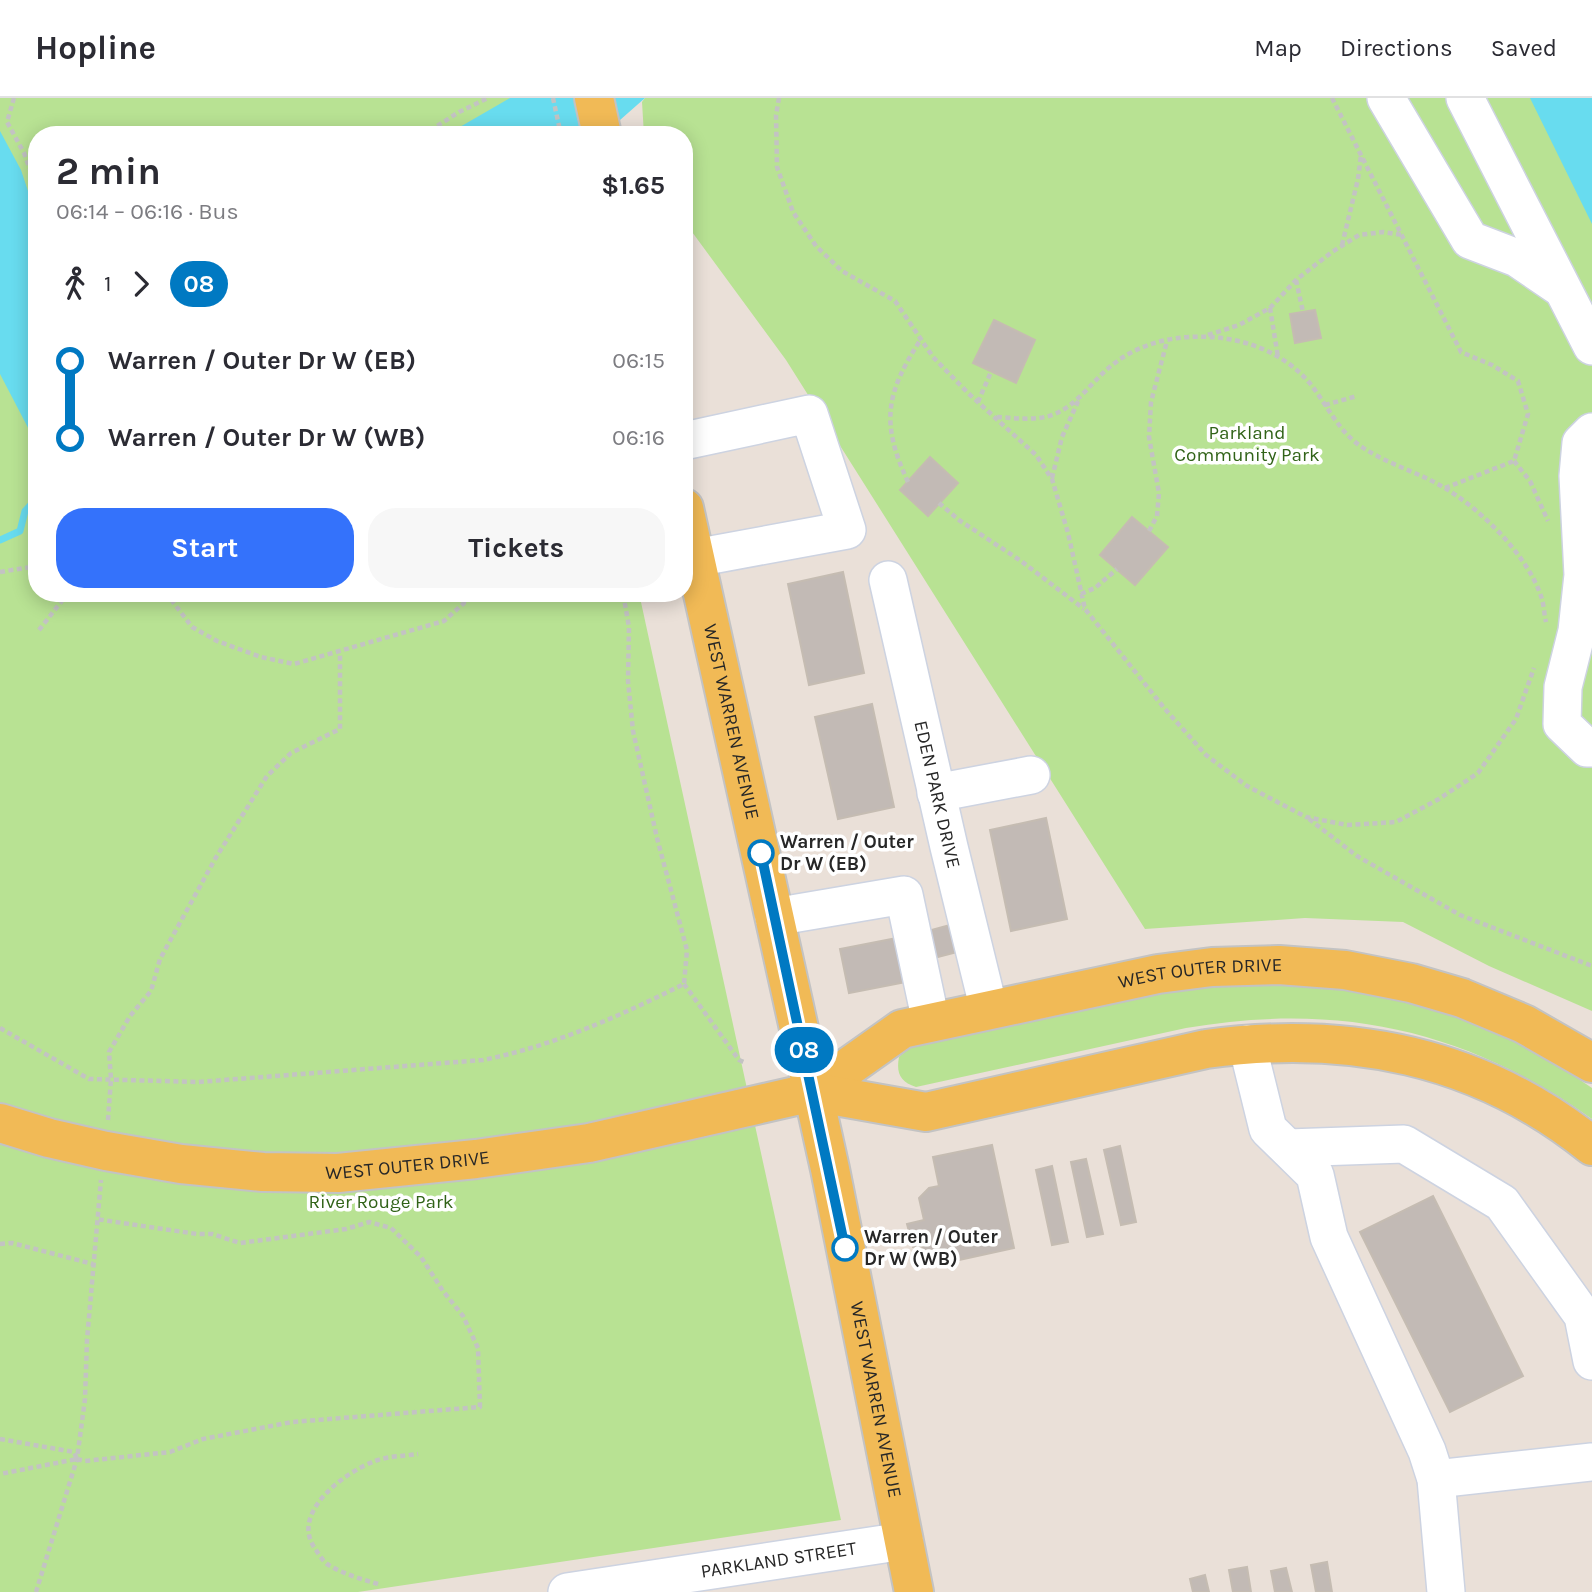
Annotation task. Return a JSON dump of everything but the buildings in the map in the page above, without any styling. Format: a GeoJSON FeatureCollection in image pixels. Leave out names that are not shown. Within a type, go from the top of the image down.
{"type":"FeatureCollection","features":[{"type":"Feature","properties":{"kind":"main road"},"geometry":{"type":"LineString","coordinates":[[594,98],[600,126]]}},
{"type":"Feature","properties":{"kind":"main road","name":"WEST WARREN AVENUE"},"geometry":{"type":"LineString","coordinates":[[693,549],[813,1092],[914,1592]]}},
{"type":"Feature","properties":{"kind":"main road","name":"WEST OUTER DRIVE"},"geometry":{"type":"LineString","coordinates":[[813,1092],[902,1029],[1158,974],[1212,967],[1279,965],[1332,969],[1411,983],[1462,998],[1524,1024],[1592,1063]]}},
{"type":"Feature","properties":{"kind":"main road","name":"WEST OUTER DRIVE"},"geometry":{"type":"LineString","coordinates":[[0,1123],[106,1151],[181,1164],[263,1172],[338,1173],[476,1159],[589,1143],[813,1092],[926,1112],[1206,1049],[1298,1041],[1346,1044],[1405,1054],[1450,1068],[1495,1085],[1537,1108],[1592,1146]]}},
{"type":"Feature","properties":{"kind":"main road"},"geometry":{"type":"LineString","coordinates":[[884,1042],[894,1106]]}},
{"type":"Feature","properties":{"kind":"street"},"geometry":{"type":"LineString","coordinates":[[1385,98],[1470,240],[1525,245]]}},
{"type":"Feature","properties":{"kind":"street"},"geometry":{"type":"LineString","coordinates":[[1465,98],[1525,245],[1562,288],[1592,346]]}},
{"type":"Feature","properties":{"kind":"street"},"geometry":{"type":"LineString","coordinates":[[693,440],[809,414],[847,530],[695,558]]}},
{"type":"Feature","properties":{"kind":"street"},"geometry":{"type":"LineString","coordinates":[[1592,432],[1581,443],[1579,465],[1583,575],[1577,631],[1563,687],[1562,724],[1587,748],[1592,748]]}},
{"type":"Feature","properties":{"kind":"street","name":"EDEN PARK DRIVE"},"geometry":{"type":"LineString","coordinates":[[888,580],[989,1010]]}},
{"type":"Feature","properties":{"kind":"street"},"geometry":{"type":"LineString","coordinates":[[936,793],[1031,775]]}},
{"type":"Feature","properties":{"kind":"street"},"geometry":{"type":"LineString","coordinates":[[774,917],[904,895],[931,1022]]}},
{"type":"Feature","properties":{"kind":"street"},"geometry":{"type":"LineString","coordinates":[[1247,1044],[1268,1129],[1315,1175],[1329,1237],[1427,1451],[1436,1479],[1446,1592]]}},
{"type":"Feature","properties":{"kind":"street"},"geometry":{"type":"LineString","coordinates":[[1288,1148],[1404,1144],[1502,1203],[1583,1316],[1592,1361]]}},
{"type":"Feature","properties":{"kind":"street"},"geometry":{"type":"LineString","coordinates":[[1436,1479],[1592,1462]]}},
{"type":"Feature","properties":{"kind":"street","name":"PARKLAND STREET"},"geometry":{"type":"LineString","coordinates":[[567,1592],[904,1541]]}},
{"type":"Feature","properties":{"kind":"path"},"geometry":{"type":"LineString","coordinates":[[14,98],[6,122],[28,164]]}},
{"type":"Feature","properties":{"kind":"path"},"geometry":{"type":"LineString","coordinates":[[437,126],[488,98]]}},
{"type":"Feature","properties":{"kind":"path"},"geometry":{"type":"LineString","coordinates":[[553,98],[559,126]]}},
{"type":"Feature","properties":{"kind":"path"},"geometry":{"type":"LineString","coordinates":[[779,98],[776,114],[777,167],[793,212],[816,246],[842,271],[895,301],[933,357],[1036,455],[1052,479],[1068,533],[1084,609]]}},
{"type":"Feature","properties":{"kind":"path"},"geometry":{"type":"LineString","coordinates":[[1332,98],[1461,352],[1492,365],[1518,381],[1528,414],[1514,461]]}},
{"type":"Feature","properties":{"kind":"path"},"geometry":{"type":"LineString","coordinates":[[1342,246],[1361,155]]}},
{"type":"Feature","properties":{"kind":"path"},"geometry":{"type":"LineString","coordinates":[[1204,337],[1239,325],[1270,308],[1296,280],[1359,235],[1383,232],[1402,235]]}},
{"type":"Feature","properties":{"kind":"path"},"geometry":{"type":"LineString","coordinates":[[1296,280],[1303,312]]}},
{"type":"Feature","properties":{"kind":"path"},"geometry":{"type":"LineString","coordinates":[[1270,308],[1279,358]]}},
{"type":"Feature","properties":{"kind":"path"},"geometry":{"type":"LineString","coordinates":[[996,417],[1031,419],[1058,412],[1080,397],[1125,354],[1167,341],[1187,337],[1223,337],[1259,347],[1289,363],[1311,384],[1344,432],[1362,447],[1445,488],[1487,520],[1525,563],[1541,597],[1546,623]]}},
{"type":"Feature","properties":{"kind":"path"},"geometry":{"type":"LineString","coordinates":[[908,482],[896,457],[889,419],[893,391],[921,339]]}},
{"type":"Feature","properties":{"kind":"path"},"geometry":{"type":"LineString","coordinates":[[1149,531],[1157,516],[1160,493],[1149,437],[1151,402],[1167,341]]}},
{"type":"Feature","properties":{"kind":"path"},"geometry":{"type":"LineString","coordinates":[[978,402],[991,372]]}},
{"type":"Feature","properties":{"kind":"path"},"geometry":{"type":"LineString","coordinates":[[1325,405],[1357,396]]}},
{"type":"Feature","properties":{"kind":"path"},"geometry":{"type":"LineString","coordinates":[[1052,479],[1062,437],[1080,397]]}},
{"type":"Feature","properties":{"kind":"path"},"geometry":{"type":"LineString","coordinates":[[1445,488],[1514,461]]}},
{"type":"Feature","properties":{"kind":"path"},"geometry":{"type":"LineString","coordinates":[[1514,461],[1530,481],[1551,527]]}},
{"type":"Feature","properties":{"kind":"path"},"geometry":{"type":"LineString","coordinates":[[939,503],[1084,609],[1206,755],[1247,786],[1306,817],[1357,856],[1460,915],[1592,966]]}},
{"type":"Feature","properties":{"kind":"path"},"geometry":{"type":"LineString","coordinates":[[0,572],[28,567]]}},
{"type":"Feature","properties":{"kind":"path"},"geometry":{"type":"LineString","coordinates":[[1081,594],[1095,588],[1117,569]]}},
{"type":"Feature","properties":{"kind":"path"},"geometry":{"type":"LineString","coordinates":[[1544,631],[1551,600]]}},
{"type":"Feature","properties":{"kind":"path"},"geometry":{"type":"LineString","coordinates":[[39,630],[61,602]]}},
{"type":"Feature","properties":{"kind":"path"},"geometry":{"type":"LineString","coordinates":[[173,602],[191,627],[217,641],[261,657],[294,664],[340,653],[444,621],[464,602]]}},
{"type":"Feature","properties":{"kind":"path"},"geometry":{"type":"LineString","coordinates":[[624,602],[633,731],[657,838],[687,950],[684,984],[739,1060],[746,1063]]}},
{"type":"Feature","properties":{"kind":"path"},"geometry":{"type":"LineString","coordinates":[[36,1592],[77,1459],[85,1399],[96,1219],[106,1151],[111,1079],[109,1052],[130,1016],[151,991],[160,959],[215,859],[267,776],[291,753],[340,729],[340,653]]}},
{"type":"Feature","properties":{"kind":"path"},"geometry":{"type":"LineString","coordinates":[[1306,817],[1347,825],[1396,822],[1449,793],[1478,773],[1516,719],[1535,663]]}},
{"type":"Feature","properties":{"kind":"path"},"geometry":{"type":"LineString","coordinates":[[0,1028],[89,1079],[198,1082],[483,1060],[521,1052],[586,1029],[684,984]]}},
{"type":"Feature","properties":{"kind":"path"},"geometry":{"type":"LineString","coordinates":[[0,1474],[77,1459],[85,1461],[170,1452],[203,1439],[292,1422],[480,1407],[478,1348],[463,1316],[421,1257],[391,1228],[369,1222],[346,1229],[240,1243],[212,1234],[96,1219]]}},
{"type":"Feature","properties":{"kind":"path"},"geometry":{"type":"LineString","coordinates":[[0,1244],[12,1243],[93,1264]]}},
{"type":"Feature","properties":{"kind":"path"},"geometry":{"type":"LineString","coordinates":[[0,1439],[74,1452],[77,1459]]}},
{"type":"Feature","properties":{"kind":"path"},"geometry":{"type":"LineString","coordinates":[[378,1584],[347,1574],[325,1563],[308,1537],[309,1519],[320,1499],[348,1476],[376,1460],[418,1454]]}},
{"type":"Feature","properties":{"kind":"green space","name":"River Rouge Park"},"geometry":{"type":"Polygon","coordinates":[[[0,98],[543,98],[550,126],[28,126],[28,602],[641,602],[841,1520],[358,1592],[0,1592],[0,98]]]}},
{"type":"Feature","properties":{"kind":"green space","name":"Parkland Community Park"},"geometry":{"type":"Polygon","coordinates":[[[645,98],[1592,98],[1592,1011],[1489,966],[1403,922],[1305,918],[1145,929],[786,360],[693,233],[693,126],[643,126],[642,102],[645,98]]]}},
{"type":"Feature","properties":{"kind":"green space"},"geometry":{"type":"Polygon","coordinates":[[[1261,983],[1383,995],[1439,1009],[1466,1019],[1544,1057],[1592,1088],[1592,1119],[1544,1088],[1496,1063],[1448,1044],[1398,1030],[1348,1022],[1296,1019],[1242,1021],[1186,1028],[916,1087],[903,1080],[898,1068],[899,1057],[912,1046],[1172,989],[1261,983]]]}},
{"type":"Feature","properties":{"kind":"water"},"geometry":{"type":"Polygon","coordinates":[[[510,98],[645,98],[613,126],[462,126],[510,98]]]}},
{"type":"Feature","properties":{"kind":"water"},"geometry":{"type":"Polygon","coordinates":[[[1530,98],[1592,98],[1592,224],[1530,98]]]}},
{"type":"Feature","properties":{"kind":"water"},"geometry":{"type":"Polygon","coordinates":[[[0,131],[21,170],[28,191],[28,428],[0,374],[0,131]]]}},
{"type":"Feature","properties":{"kind":"waterway"},"geometry":{"type":"LineString","coordinates":[[0,540],[20,531],[28,508]]}},
{"type":"Feature","properties":{"kind":"bus line","name":"08"},"geometry":{"type":"LineString","coordinates":[[761,853],[845,1248]]}},
{"type":"Feature","properties":{"kind":"place","name":"Warren / Outer Dr W (EB)"},"geometry":{"type":"Point","coordinates":[761,853]}},
{"type":"Feature","properties":{"kind":"place","name":"Warren / Outer Dr W (WB)"},"geometry":{"type":"Point","coordinates":[845,1248]}}]}
